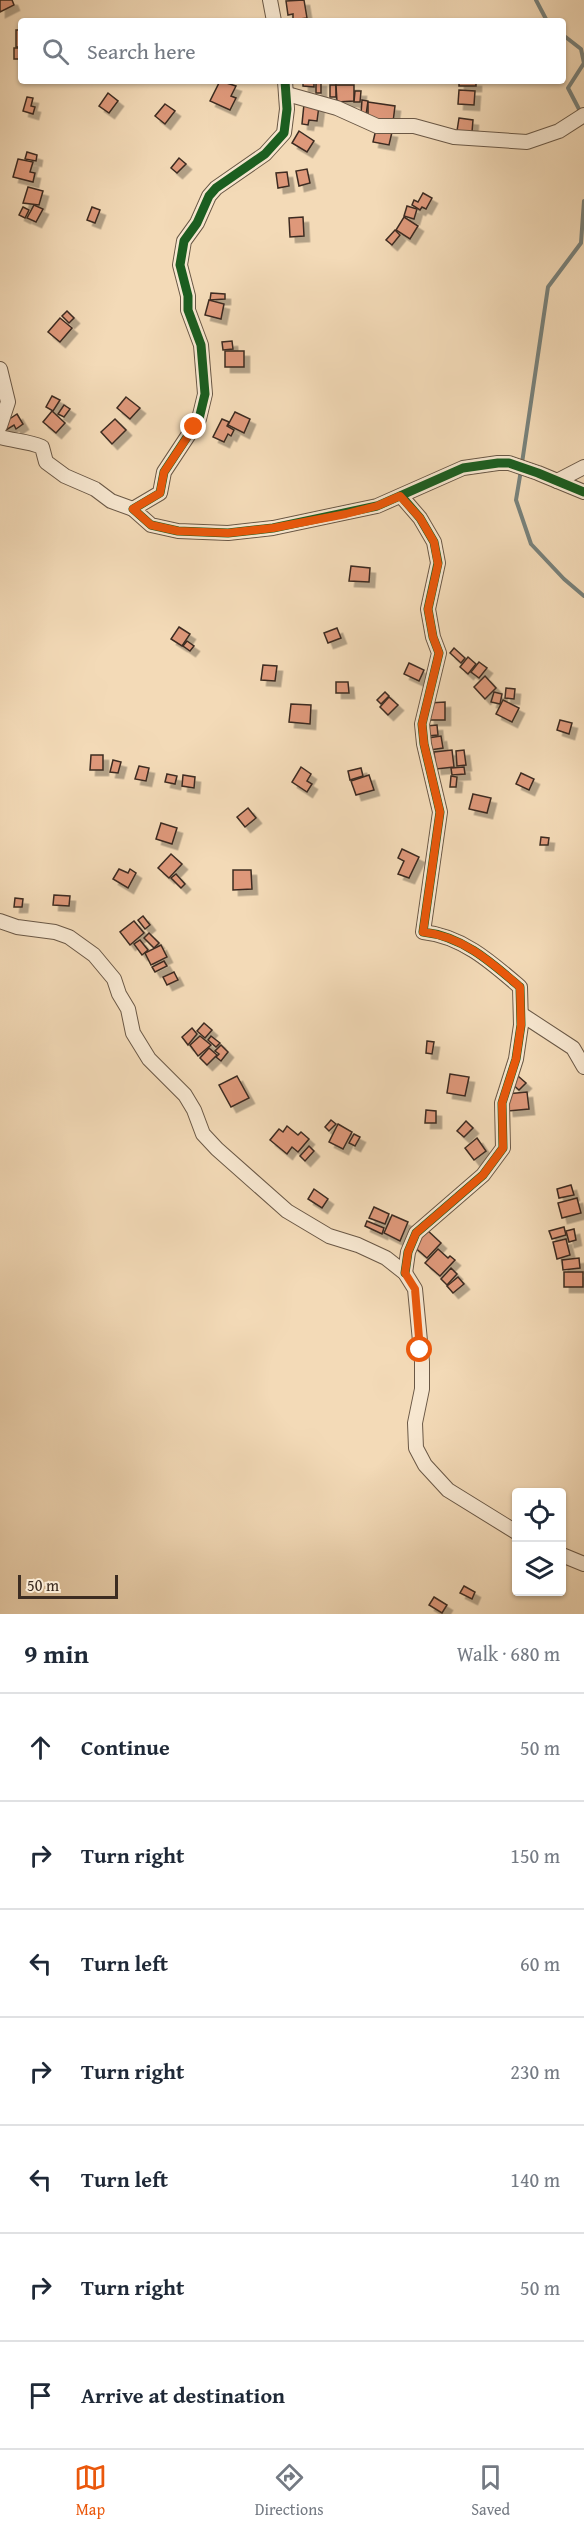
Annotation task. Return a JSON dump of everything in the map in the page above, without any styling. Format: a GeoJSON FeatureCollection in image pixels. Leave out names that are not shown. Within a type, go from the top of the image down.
{"type":"FeatureCollection","features":[{"type":"Feature","properties":{"kind":"street"},"geometry":{"type":"LineString","coordinates":[[270,0],[273,18]]}},
{"type":"Feature","properties":{"kind":"street"},"geometry":{"type":"LineString","coordinates":[[133,509],[160,493],[164,472],[194,427],[204,402],[206,381],[200,354],[201,345],[188,310],[188,296],[180,264],[184,241],[197,223],[208,196],[259,159],[279,139],[286,125],[286,87],[377,126],[414,126],[454,137],[527,142],[559,131],[584,115]]}},
{"type":"Feature","properties":{"kind":"street"},"geometry":{"type":"LineString","coordinates":[[0,369],[8,402],[0,426]]}},
{"type":"Feature","properties":{"kind":"street"},"geometry":{"type":"LineString","coordinates":[[0,437],[13,441],[30,442],[42,447],[46,462],[65,476],[95,489],[111,501],[133,509],[151,525],[178,531],[228,533],[273,528],[346,514],[377,506],[463,468],[490,464],[509,463],[584,492]]}},
{"type":"Feature","properties":{"kind":"street"},"geometry":{"type":"LineString","coordinates":[[557,481],[584,467]]}},
{"type":"Feature","properties":{"kind":"street"},"geometry":{"type":"LineString","coordinates":[[400,496],[420,518],[434,542],[438,564],[428,609],[433,637],[439,653],[422,724],[424,744],[440,812],[423,932],[443,934],[472,949],[495,965],[520,987],[521,1014],[516,1059],[502,1103],[503,1148],[483,1175],[416,1233],[408,1252],[405,1273]]}},
{"type":"Feature","properties":{"kind":"street"},"geometry":{"type":"LineString","coordinates":[[0,921],[17,927],[55,932],[69,937],[94,955],[114,979],[119,994],[128,1009],[132,1030],[149,1059],[185,1095],[194,1110],[203,1134],[217,1149],[287,1211],[328,1236],[357,1245],[386,1258],[405,1273],[415,1289],[422,1362],[423,1389],[415,1423],[416,1448],[425,1465],[448,1490],[512,1530]]}},
{"type":"Feature","properties":{"kind":"street"},"geometry":{"type":"LineString","coordinates":[[521,1014],[573,1048],[584,1067]]}},
{"type":"Feature","properties":{"kind":"street"},"geometry":{"type":"LineString","coordinates":[[566,1557],[584,1564]]}},
{"type":"Feature","properties":{"kind":"building"},"geometry":{"type":"Polygon","coordinates":[[[0,0],[12,0],[14,5],[0,12],[0,0]]]}},
{"type":"Feature","properties":{"kind":"building"},"geometry":{"type":"Polygon","coordinates":[[[304,0],[307,18],[293,18],[293,14],[288,15],[286,1],[304,0]]]}},
{"type":"Feature","properties":{"kind":"building"},"geometry":{"type":"Polygon","coordinates":[[[16,30],[18,30],[18,47],[16,47],[16,30]]]}},
{"type":"Feature","properties":{"kind":"building"},"geometry":{"type":"Polygon","coordinates":[[[14,48],[18,48],[18,59],[14,59],[14,48]]]}},
{"type":"Feature","properties":{"kind":"building"},"geometry":{"type":"Polygon","coordinates":[[[218,84],[236,86],[231,96],[236,98],[230,110],[210,101],[218,84]]]}},
{"type":"Feature","properties":{"kind":"building"},"geometry":{"type":"Polygon","coordinates":[[[303,84],[314,84],[314,87],[303,86],[303,84]]]}},
{"type":"Feature","properties":{"kind":"building"},"geometry":{"type":"Polygon","coordinates":[[[316,84],[321,84],[321,93],[316,93],[316,84]]]}},
{"type":"Feature","properties":{"kind":"building"},"geometry":{"type":"Polygon","coordinates":[[[459,84],[476,84],[476,86],[459,86],[459,84]]]}},
{"type":"Feature","properties":{"kind":"building"},"geometry":{"type":"Polygon","coordinates":[[[330,85],[336,85],[336,97],[330,97],[330,85]]]}},
{"type":"Feature","properties":{"kind":"building"},"geometry":{"type":"Polygon","coordinates":[[[336,85],[354,85],[354,101],[337,102],[336,85]]]}},
{"type":"Feature","properties":{"kind":"building"},"geometry":{"type":"Polygon","coordinates":[[[459,90],[475,91],[474,105],[458,104],[459,90]]]}},
{"type":"Feature","properties":{"kind":"building"},"geometry":{"type":"Polygon","coordinates":[[[355,91],[361,91],[360,102],[354,102],[355,91]]]}},
{"type":"Feature","properties":{"kind":"building"},"geometry":{"type":"Polygon","coordinates":[[[108,93],[118,101],[109,113],[99,106],[108,93]]]}},
{"type":"Feature","properties":{"kind":"building"},"geometry":{"type":"Polygon","coordinates":[[[27,97],[33,98],[31,106],[35,107],[33,114],[23,111],[27,97]]]}},
{"type":"Feature","properties":{"kind":"building"},"geometry":{"type":"Polygon","coordinates":[[[362,100],[368,101],[366,115],[361,114],[362,100]]]}},
{"type":"Feature","properties":{"kind":"building"},"geometry":{"type":"Polygon","coordinates":[[[368,102],[395,106],[393,122],[368,119],[368,102]]]}},
{"type":"Feature","properties":{"kind":"building"},"geometry":{"type":"Polygon","coordinates":[[[165,104],[175,111],[165,124],[155,116],[165,104]]]}},
{"type":"Feature","properties":{"kind":"building"},"geometry":{"type":"Polygon","coordinates":[[[304,104],[319,106],[317,121],[309,120],[308,125],[302,124],[304,104]]]}},
{"type":"Feature","properties":{"kind":"building"},"geometry":{"type":"Polygon","coordinates":[[[459,118],[473,120],[472,132],[457,131],[459,118]]]}},
{"type":"Feature","properties":{"kind":"building"},"geometry":{"type":"Polygon","coordinates":[[[376,129],[392,132],[389,145],[373,142],[376,129]]]}},
{"type":"Feature","properties":{"kind":"building"},"geometry":{"type":"Polygon","coordinates":[[[299,131],[314,141],[307,152],[292,143],[299,131]]]}},
{"type":"Feature","properties":{"kind":"building"},"geometry":{"type":"Polygon","coordinates":[[[27,152],[37,155],[36,161],[25,159],[27,152]]]}},
{"type":"Feature","properties":{"kind":"building"},"geometry":{"type":"Polygon","coordinates":[[[179,158],[186,164],[177,173],[171,168],[179,158]]]}},
{"type":"Feature","properties":{"kind":"building"},"geometry":{"type":"Polygon","coordinates":[[[18,159],[33,162],[30,172],[35,173],[33,182],[13,177],[18,159]]]}},
{"type":"Feature","properties":{"kind":"building"},"geometry":{"type":"Polygon","coordinates":[[[307,169],[310,183],[299,186],[296,171],[307,169]]]}},
{"type":"Feature","properties":{"kind":"building"},"geometry":{"type":"Polygon","coordinates":[[[287,172],[289,186],[278,188],[276,173],[287,172]]]}},
{"type":"Feature","properties":{"kind":"building"},"geometry":{"type":"Polygon","coordinates":[[[28,187],[43,191],[39,205],[23,203],[28,187]]]}},
{"type":"Feature","properties":{"kind":"building"},"geometry":{"type":"Polygon","coordinates":[[[423,193],[432,198],[426,209],[422,207],[420,210],[412,205],[414,200],[418,202],[423,193]]]}},
{"type":"Feature","properties":{"kind":"building"},"geometry":{"type":"Polygon","coordinates":[[[34,205],[43,209],[36,222],[27,218],[34,205]]]}},
{"type":"Feature","properties":{"kind":"building"},"geometry":{"type":"Polygon","coordinates":[[[407,206],[417,209],[414,219],[404,216],[407,206]]]}},
{"type":"Feature","properties":{"kind":"building"},"geometry":{"type":"Polygon","coordinates":[[[23,207],[29,210],[25,218],[19,215],[23,207]]]}},
{"type":"Feature","properties":{"kind":"building"},"geometry":{"type":"Polygon","coordinates":[[[92,207],[100,210],[95,223],[87,220],[92,207]]]}},
{"type":"Feature","properties":{"kind":"building"},"geometry":{"type":"Polygon","coordinates":[[[303,217],[304,236],[290,237],[289,218],[303,217]]]}},
{"type":"Feature","properties":{"kind":"building"},"geometry":{"type":"Polygon","coordinates":[[[404,217],[418,226],[410,239],[396,230],[404,217]]]}},
{"type":"Feature","properties":{"kind":"building"},"geometry":{"type":"Polygon","coordinates":[[[395,230],[400,235],[392,245],[386,240],[395,230]]]}},
{"type":"Feature","properties":{"kind":"building"},"geometry":{"type":"Polygon","coordinates":[[[211,293],[225,294],[225,299],[210,300],[211,293]]]}},
{"type":"Feature","properties":{"kind":"building"},"geometry":{"type":"Polygon","coordinates":[[[209,300],[224,304],[221,319],[205,315],[209,300]]]}},
{"type":"Feature","properties":{"kind":"building"},"geometry":{"type":"Polygon","coordinates":[[[67,311],[74,318],[69,323],[62,316],[67,311]]]}},
{"type":"Feature","properties":{"kind":"building"},"geometry":{"type":"Polygon","coordinates":[[[60,318],[72,328],[60,342],[48,332],[60,318]]]}},
{"type":"Feature","properties":{"kind":"building"},"geometry":{"type":"Polygon","coordinates":[[[232,341],[233,349],[223,350],[222,342],[232,341]]]}},
{"type":"Feature","properties":{"kind":"building"},"geometry":{"type":"Polygon","coordinates":[[[225,351],[244,351],[244,367],[225,367],[225,351]]]}},
{"type":"Feature","properties":{"kind":"building"},"geometry":{"type":"Polygon","coordinates":[[[52,396],[60,400],[53,411],[46,407],[52,396]]]}},
{"type":"Feature","properties":{"kind":"building"},"geometry":{"type":"Polygon","coordinates":[[[126,397],[140,408],[130,419],[117,408],[126,397]]]}},
{"type":"Feature","properties":{"kind":"building"},"geometry":{"type":"Polygon","coordinates":[[[64,405],[70,409],[64,417],[58,414],[64,405]]]}},
{"type":"Feature","properties":{"kind":"building"},"geometry":{"type":"Polygon","coordinates":[[[52,411],[65,423],[56,433],[43,422],[52,411]]]}},
{"type":"Feature","properties":{"kind":"building"},"geometry":{"type":"Polygon","coordinates":[[[235,412],[250,419],[244,433],[228,425],[235,412]]]}},
{"type":"Feature","properties":{"kind":"building"},"geometry":{"type":"Polygon","coordinates":[[[17,414],[23,424],[16,429],[14,425],[6,430],[2,424],[17,414]]]}},
{"type":"Feature","properties":{"kind":"building"},"geometry":{"type":"Polygon","coordinates":[[[115,419],[126,430],[112,444],[101,432],[115,419]]]}},
{"type":"Feature","properties":{"kind":"building"},"geometry":{"type":"Polygon","coordinates":[[[222,419],[229,422],[227,426],[234,430],[231,436],[228,434],[224,442],[213,437],[222,419]]]}},
{"type":"Feature","properties":{"kind":"building"},"geometry":{"type":"Polygon","coordinates":[[[351,566],[370,568],[369,582],[349,581],[351,566]]]}},
{"type":"Feature","properties":{"kind":"building"},"geometry":{"type":"Polygon","coordinates":[[[179,627],[190,634],[182,646],[171,639],[179,627]]]}},
{"type":"Feature","properties":{"kind":"building"},"geometry":{"type":"Polygon","coordinates":[[[337,628],[341,638],[328,643],[324,633],[337,628]]]}},
{"type":"Feature","properties":{"kind":"building"},"geometry":{"type":"Polygon","coordinates":[[[187,641],[194,646],[190,651],[183,646],[187,641]]]}},
{"type":"Feature","properties":{"kind":"building"},"geometry":{"type":"Polygon","coordinates":[[[454,648],[465,658],[461,663],[450,653],[454,648]]]}},
{"type":"Feature","properties":{"kind":"building"},"geometry":{"type":"Polygon","coordinates":[[[468,657],[476,664],[468,674],[460,667],[468,657]]]}},
{"type":"Feature","properties":{"kind":"building"},"geometry":{"type":"Polygon","coordinates":[[[479,662],[487,668],[479,678],[471,672],[479,662]]]}},
{"type":"Feature","properties":{"kind":"building"},"geometry":{"type":"Polygon","coordinates":[[[409,663],[424,670],[419,681],[404,674],[409,663]]]}},
{"type":"Feature","properties":{"kind":"building"},"geometry":{"type":"Polygon","coordinates":[[[263,665],[277,666],[275,681],[261,680],[263,665]]]}},
{"type":"Feature","properties":{"kind":"building"},"geometry":{"type":"Polygon","coordinates":[[[485,676],[496,688],[485,699],[474,687],[485,676]]]}},
{"type":"Feature","properties":{"kind":"building"},"geometry":{"type":"Polygon","coordinates":[[[336,682],[348,682],[349,693],[336,693],[336,682]]]}},
{"type":"Feature","properties":{"kind":"building"},"geometry":{"type":"Polygon","coordinates":[[[506,688],[515,689],[514,699],[505,698],[506,688]]]}},
{"type":"Feature","properties":{"kind":"building"},"geometry":{"type":"Polygon","coordinates":[[[385,692],[389,696],[381,704],[377,700],[385,692]]]}},
{"type":"Feature","properties":{"kind":"building"},"geometry":{"type":"Polygon","coordinates":[[[494,692],[502,694],[500,704],[491,702],[494,692]]]}},
{"type":"Feature","properties":{"kind":"building"},"geometry":{"type":"Polygon","coordinates":[[[389,697],[398,705],[388,715],[380,707],[389,697]]]}},
{"type":"Feature","properties":{"kind":"building"},"geometry":{"type":"Polygon","coordinates":[[[503,700],[519,708],[512,722],[496,714],[503,700]]]}},
{"type":"Feature","properties":{"kind":"building"},"geometry":{"type":"Polygon","coordinates":[[[445,702],[445,720],[429,720],[429,703],[445,702]]]}},
{"type":"Feature","properties":{"kind":"building"},"geometry":{"type":"Polygon","coordinates":[[[291,704],[311,705],[310,724],[289,722],[291,704]]]}},
{"type":"Feature","properties":{"kind":"building"},"geometry":{"type":"Polygon","coordinates":[[[560,720],[572,723],[569,734],[557,730],[560,720]]]}},
{"type":"Feature","properties":{"kind":"building"},"geometry":{"type":"Polygon","coordinates":[[[437,725],[438,735],[427,736],[426,726],[437,725]]]}},
{"type":"Feature","properties":{"kind":"building"},"geometry":{"type":"Polygon","coordinates":[[[441,736],[443,748],[430,750],[428,738],[441,736]]]}},
{"type":"Feature","properties":{"kind":"building"},"geometry":{"type":"Polygon","coordinates":[[[452,750],[454,767],[436,769],[434,752],[452,750]]]}},
{"type":"Feature","properties":{"kind":"building"},"geometry":{"type":"Polygon","coordinates":[[[464,750],[466,765],[457,766],[456,751],[464,750]]]}},
{"type":"Feature","properties":{"kind":"building"},"geometry":{"type":"Polygon","coordinates":[[[91,755],[103,755],[103,770],[90,770],[91,755]]]}},
{"type":"Feature","properties":{"kind":"building"},"geometry":{"type":"Polygon","coordinates":[[[113,760],[121,762],[118,773],[110,772],[113,760]]]}},
{"type":"Feature","properties":{"kind":"building"},"geometry":{"type":"Polygon","coordinates":[[[139,766],[149,768],[146,781],[135,779],[139,766]]]}},
{"type":"Feature","properties":{"kind":"building"},"geometry":{"type":"Polygon","coordinates":[[[301,767],[311,774],[307,781],[312,784],[307,792],[292,782],[301,767]]]}},
{"type":"Feature","properties":{"kind":"building"},"geometry":{"type":"Polygon","coordinates":[[[464,767],[465,774],[452,775],[451,768],[464,767]]]}},
{"type":"Feature","properties":{"kind":"building"},"geometry":{"type":"Polygon","coordinates":[[[361,768],[363,776],[350,780],[348,771],[361,768]]]}},
{"type":"Feature","properties":{"kind":"building"},"geometry":{"type":"Polygon","coordinates":[[[521,773],[534,779],[529,790],[516,784],[521,773]]]}},
{"type":"Feature","properties":{"kind":"building"},"geometry":{"type":"Polygon","coordinates":[[[167,774],[177,776],[175,784],[165,782],[167,774]]]}},
{"type":"Feature","properties":{"kind":"building"},"geometry":{"type":"Polygon","coordinates":[[[183,775],[195,777],[194,788],[182,786],[183,775]]]}},
{"type":"Feature","properties":{"kind":"building"},"geometry":{"type":"Polygon","coordinates":[[[369,775],[374,790],[356,795],[351,781],[369,775]]]}},
{"type":"Feature","properties":{"kind":"building"},"geometry":{"type":"Polygon","coordinates":[[[451,776],[457,777],[456,787],[450,787],[451,776]]]}},
{"type":"Feature","properties":{"kind":"building"},"geometry":{"type":"Polygon","coordinates":[[[473,794],[491,798],[487,813],[469,809],[473,794]]]}},
{"type":"Feature","properties":{"kind":"building"},"geometry":{"type":"Polygon","coordinates":[[[248,808],[256,818],[245,827],[237,817],[248,808]]]}},
{"type":"Feature","properties":{"kind":"building"},"geometry":{"type":"Polygon","coordinates":[[[161,823],[177,828],[172,844],[156,839],[161,823]]]}},
{"type":"Feature","properties":{"kind":"building"},"geometry":{"type":"Polygon","coordinates":[[[541,837],[549,838],[548,845],[540,845],[541,837]]]}},
{"type":"Feature","properties":{"kind":"building"},"geometry":{"type":"Polygon","coordinates":[[[402,849],[419,857],[409,878],[398,874],[404,861],[398,858],[402,849]]]}},
{"type":"Feature","properties":{"kind":"building"},"geometry":{"type":"Polygon","coordinates":[[[171,854],[182,864],[169,878],[158,868],[171,854]]]}},
{"type":"Feature","properties":{"kind":"building"},"geometry":{"type":"Polygon","coordinates":[[[119,869],[128,873],[130,869],[136,873],[128,888],[113,879],[119,869]]]}},
{"type":"Feature","properties":{"kind":"building"},"geometry":{"type":"Polygon","coordinates":[[[233,870],[251,870],[252,889],[233,890],[233,870]]]}},
{"type":"Feature","properties":{"kind":"building"},"geometry":{"type":"Polygon","coordinates":[[[176,874],[185,884],[181,888],[171,878],[176,874]]]}},
{"type":"Feature","properties":{"kind":"building"},"geometry":{"type":"Polygon","coordinates":[[[54,895],[70,896],[69,906],[53,905],[54,895]]]}},
{"type":"Feature","properties":{"kind":"building"},"geometry":{"type":"Polygon","coordinates":[[[15,898],[23,899],[22,907],[14,907],[15,898]]]}},
{"type":"Feature","properties":{"kind":"building"},"geometry":{"type":"Polygon","coordinates":[[[143,916],[150,925],[145,929],[138,920],[143,916]]]}},
{"type":"Feature","properties":{"kind":"building"},"geometry":{"type":"Polygon","coordinates":[[[134,921],[144,933],[130,945],[120,932],[134,921]]]}},
{"type":"Feature","properties":{"kind":"building"},"geometry":{"type":"Polygon","coordinates":[[[149,933],[159,943],[154,948],[144,938],[149,933]]]}},
{"type":"Feature","properties":{"kind":"building"},"geometry":{"type":"Polygon","coordinates":[[[140,940],[148,950],[142,955],[134,944],[140,940]]]}},
{"type":"Feature","properties":{"kind":"building"},"geometry":{"type":"Polygon","coordinates":[[[161,945],[167,957],[151,965],[145,953],[161,945]]]}},
{"type":"Feature","properties":{"kind":"building"},"geometry":{"type":"Polygon","coordinates":[[[164,961],[167,966],[155,972],[152,967],[164,961]]]}},
{"type":"Feature","properties":{"kind":"building"},"geometry":{"type":"Polygon","coordinates":[[[174,972],[178,980],[167,985],[163,977],[174,972]]]}},
{"type":"Feature","properties":{"kind":"building"},"geometry":{"type":"Polygon","coordinates":[[[204,1023],[212,1030],[205,1038],[197,1031],[204,1023]]]}},
{"type":"Feature","properties":{"kind":"building"},"geometry":{"type":"Polygon","coordinates":[[[192,1028],[197,1034],[188,1045],[182,1037],[192,1028]]]}},
{"type":"Feature","properties":{"kind":"building"},"geometry":{"type":"Polygon","coordinates":[[[200,1036],[211,1045],[198,1056],[190,1045],[200,1036]]]}},
{"type":"Feature","properties":{"kind":"building"},"geometry":{"type":"Polygon","coordinates":[[[211,1036],[220,1043],[216,1047],[208,1040],[211,1036]]]}},
{"type":"Feature","properties":{"kind":"building"},"geometry":{"type":"Polygon","coordinates":[[[427,1041],[434,1042],[432,1054],[426,1053],[427,1041]]]}},
{"type":"Feature","properties":{"kind":"building"},"geometry":{"type":"Polygon","coordinates":[[[221,1045],[228,1052],[221,1061],[216,1057],[219,1054],[215,1051],[221,1045]]]}},
{"type":"Feature","properties":{"kind":"building"},"geometry":{"type":"Polygon","coordinates":[[[209,1048],[217,1055],[207,1065],[200,1058],[209,1048]]]}},
{"type":"Feature","properties":{"kind":"building"},"geometry":{"type":"Polygon","coordinates":[[[450,1074],[469,1077],[465,1096],[447,1093],[450,1074]]]}},
{"type":"Feature","properties":{"kind":"building"},"geometry":{"type":"Polygon","coordinates":[[[237,1076],[249,1098],[231,1107],[219,1085],[237,1076]]]}},
{"type":"Feature","properties":{"kind":"building"},"geometry":{"type":"Polygon","coordinates":[[[518,1076],[526,1083],[519,1090],[511,1083],[518,1076]]]}},
{"type":"Feature","properties":{"kind":"building"},"geometry":{"type":"Polygon","coordinates":[[[527,1092],[529,1109],[508,1111],[506,1094],[527,1092]]]}},
{"type":"Feature","properties":{"kind":"building"},"geometry":{"type":"Polygon","coordinates":[[[426,1110],[436,1111],[436,1123],[425,1123],[426,1110]]]}},
{"type":"Feature","properties":{"kind":"building"},"geometry":{"type":"Polygon","coordinates":[[[331,1120],[336,1124],[329,1131],[325,1127],[331,1120]]]}},
{"type":"Feature","properties":{"kind":"building"},"geometry":{"type":"Polygon","coordinates":[[[466,1121],[473,1128],[464,1137],[457,1131],[466,1121]]]}},
{"type":"Feature","properties":{"kind":"building"},"geometry":{"type":"Polygon","coordinates":[[[338,1124],[352,1132],[343,1149],[329,1142],[338,1124]]]}},
{"type":"Feature","properties":{"kind":"building"},"geometry":{"type":"Polygon","coordinates":[[[287,1126],[298,1135],[301,1132],[309,1139],[298,1152],[292,1147],[287,1154],[270,1140],[279,1129],[283,1132],[287,1126]]]}},
{"type":"Feature","properties":{"kind":"building"},"geometry":{"type":"Polygon","coordinates":[[[354,1134],[360,1137],[355,1146],[349,1143],[354,1134]]]}},
{"type":"Feature","properties":{"kind":"building"},"geometry":{"type":"Polygon","coordinates":[[[477,1138],[486,1151],[474,1160],[465,1148],[477,1138]]]}},
{"type":"Feature","properties":{"kind":"building"},"geometry":{"type":"Polygon","coordinates":[[[309,1146],[314,1151],[305,1161],[300,1156],[309,1146]]]}},
{"type":"Feature","properties":{"kind":"building"},"geometry":{"type":"Polygon","coordinates":[[[571,1185],[574,1195],[559,1198],[557,1189],[571,1185]]]}},
{"type":"Feature","properties":{"kind":"building"},"geometry":{"type":"Polygon","coordinates":[[[314,1189],[328,1199],[322,1208],[308,1199],[314,1189]]]}},
{"type":"Feature","properties":{"kind":"building"},"geometry":{"type":"Polygon","coordinates":[[[577,1198],[581,1213],[562,1218],[558,1203],[577,1198]]]}},
{"type":"Feature","properties":{"kind":"building"},"geometry":{"type":"Polygon","coordinates":[[[374,1207],[389,1214],[385,1224],[369,1218],[374,1207]]]}},
{"type":"Feature","properties":{"kind":"building"},"geometry":{"type":"Polygon","coordinates":[[[392,1215],[408,1222],[400,1241],[384,1233],[392,1215]]]}},
{"type":"Feature","properties":{"kind":"building"},"geometry":{"type":"Polygon","coordinates":[[[367,1221],[384,1228],[382,1234],[365,1226],[367,1221]]]}},
{"type":"Feature","properties":{"kind":"building"},"geometry":{"type":"Polygon","coordinates":[[[564,1227],[566,1235],[552,1239],[549,1231],[564,1227]]]}},
{"type":"Feature","properties":{"kind":"building"},"geometry":{"type":"Polygon","coordinates":[[[426,1229],[441,1243],[427,1258],[412,1245],[426,1229]]]}},
{"type":"Feature","properties":{"kind":"building"},"geometry":{"type":"Polygon","coordinates":[[[574,1229],[576,1240],[569,1242],[566,1231],[574,1229]]]}},
{"type":"Feature","properties":{"kind":"building"},"geometry":{"type":"Polygon","coordinates":[[[566,1239],[570,1255],[557,1259],[553,1242],[566,1239]]]}},
{"type":"Feature","properties":{"kind":"building"},"geometry":{"type":"Polygon","coordinates":[[[438,1249],[448,1258],[450,1256],[455,1260],[440,1276],[425,1263],[438,1249]]]}},
{"type":"Feature","properties":{"kind":"building"},"geometry":{"type":"Polygon","coordinates":[[[579,1258],[580,1268],[563,1270],[562,1260],[579,1258]]]}},
{"type":"Feature","properties":{"kind":"building"},"geometry":{"type":"Polygon","coordinates":[[[451,1268],[457,1274],[447,1285],[441,1279],[451,1268]]]}},
{"type":"Feature","properties":{"kind":"building"},"geometry":{"type":"Polygon","coordinates":[[[564,1272],[583,1272],[583,1287],[564,1287],[564,1272]]]}},
{"type":"Feature","properties":{"kind":"building"},"geometry":{"type":"Polygon","coordinates":[[[458,1277],[464,1284],[453,1293],[447,1286],[458,1277]]]}},
{"type":"Feature","properties":{"kind":"building"},"geometry":{"type":"Polygon","coordinates":[[[464,1586],[475,1592],[472,1599],[460,1593],[464,1586]]]}},
{"type":"Feature","properties":{"kind":"building"},"geometry":{"type":"Polygon","coordinates":[[[434,1597],[447,1605],[442,1613],[429,1605],[434,1597]]]}},
{"type":"Feature","properties":{"kind":"waterway"},"geometry":{"type":"LineString","coordinates":[[536,0],[545,18]]}},
{"type":"Feature","properties":{"kind":"waterway"},"geometry":{"type":"LineString","coordinates":[[566,37],[581,49],[584,63],[568,88],[581,113]]}},
{"type":"Feature","properties":{"kind":"waterway"},"geometry":{"type":"LineString","coordinates":[[522,463],[548,287],[581,243],[584,201]]}},
{"type":"Feature","properties":{"kind":"waterway"},"geometry":{"type":"LineString","coordinates":[[521,470],[516,500],[531,544],[564,579],[584,596]]}},
{"type":"Feature","properties":{"kind":"cycle path"},"geometry":{"type":"LineString","coordinates":[[285,84],[287,109],[284,133],[265,154],[216,188],[209,196],[197,223],[184,241],[180,265],[188,296],[188,310],[201,345],[205,394],[199,419],[164,472],[160,493],[133,509],[151,525],[178,531],[228,533],[273,528],[377,506],[463,468],[498,463],[509,463],[584,492]]}},
{"type":"Feature","properties":{"kind":"cycle path"},"geometry":{"type":"LineString","coordinates":[[401,496],[420,518],[434,542],[438,563],[428,609],[433,637],[439,653],[422,724],[424,744],[440,812],[423,932],[437,934],[463,945],[487,960],[520,987],[521,1025],[516,1059],[502,1103],[503,1148],[483,1175],[416,1233],[408,1252],[405,1273]]}},
{"type":"Feature","properties":{"kind":"route"},"geometry":{"type":"LineString","coordinates":[[194,427],[164,472],[160,493],[133,509],[151,525],[201,533],[228,533],[273,528],[346,514],[377,506],[400,496],[420,518],[434,542],[438,564],[428,609],[433,637],[439,653],[422,724],[424,744],[440,812],[423,932],[443,934],[472,949],[520,987],[521,1025],[516,1059],[502,1103],[503,1148],[483,1175],[416,1233],[408,1252],[405,1273],[415,1289],[420,1350]]}}]}
